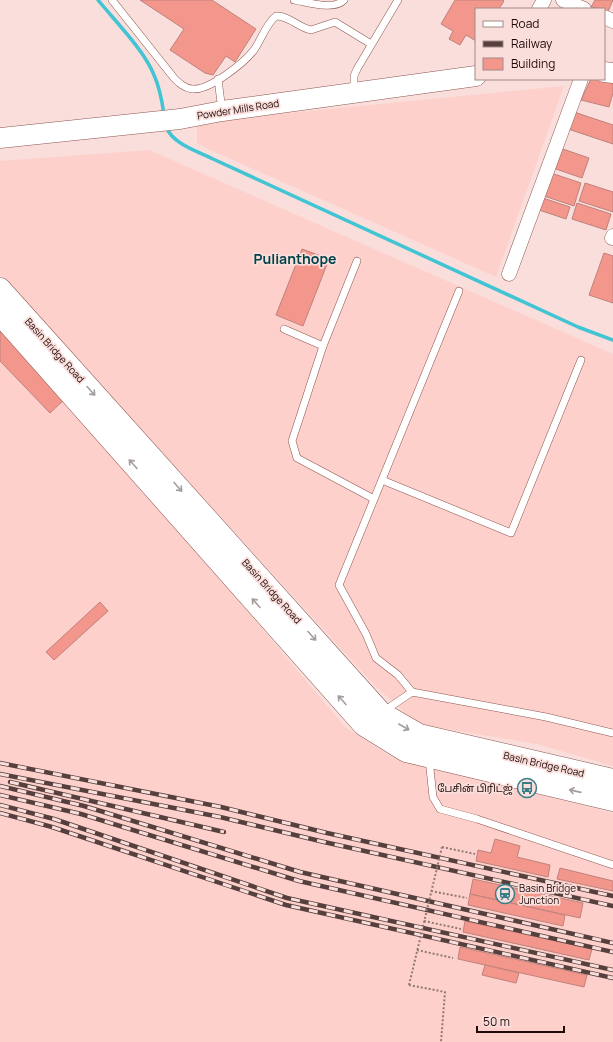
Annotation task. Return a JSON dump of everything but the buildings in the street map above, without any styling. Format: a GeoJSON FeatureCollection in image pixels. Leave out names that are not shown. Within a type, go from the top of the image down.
{"type":"FeatureCollection","features":[{"type":"Feature","properties":{"kind":"main road","name":"Basin Bridge Road"},"geometry":{"type":"LineString","coordinates":[[0,289],[373,719],[419,735],[613,780]]}},
{"type":"Feature","properties":{"kind":"main road","name":"Basin Bridge Road"},"geometry":{"type":"LineString","coordinates":[[0,314],[373,719],[406,751],[613,800]]}},
{"type":"Feature","properties":{"kind":"street"},"geometry":{"type":"LineString","coordinates":[[563,0],[582,8]]}},
{"type":"Feature","properties":{"kind":"street","name":"Powder Mills Road"},"geometry":{"type":"LineString","coordinates":[[0,138],[180,119],[222,111],[475,76]]}},
{"type":"Feature","properties":{"kind":"street"},"geometry":{"type":"LineString","coordinates":[[509,274],[581,80]]}},
{"type":"Feature","properties":{"kind":"lane"},"geometry":{"type":"LineString","coordinates":[[112,0],[179,83],[190,89],[206,87],[248,57],[276,16],[281,16],[300,27],[311,30],[332,22],[339,23],[371,44]]}},
{"type":"Feature","properties":{"kind":"lane"},"geometry":{"type":"LineString","coordinates":[[294,0],[336,5],[344,0]]}},
{"type":"Feature","properties":{"kind":"lane"},"geometry":{"type":"LineString","coordinates":[[354,93],[354,76],[371,44],[398,0]]}},
{"type":"Feature","properties":{"kind":"lane"},"geometry":{"type":"LineString","coordinates":[[218,79],[222,111]]}},
{"type":"Feature","properties":{"kind":"lane"},"geometry":{"type":"LineString","coordinates":[[357,261],[323,346],[292,441],[297,458],[374,499]]}},
{"type":"Feature","properties":{"kind":"lane"},"geometry":{"type":"LineString","coordinates":[[459,291],[339,585],[366,634],[376,658],[398,675],[412,692],[546,717],[613,733]]}},
{"type":"Feature","properties":{"kind":"lane"},"geometry":{"type":"LineString","coordinates":[[284,329],[323,346]]}},
{"type":"Feature","properties":{"kind":"lane"},"geometry":{"type":"LineString","coordinates":[[382,480],[511,533],[581,360]]}},
{"type":"Feature","properties":{"kind":"lane"},"geometry":{"type":"LineString","coordinates":[[373,719],[412,692]]}},
{"type":"Feature","properties":{"kind":"lane"},"geometry":{"type":"LineString","coordinates":[[428,756],[433,797],[440,809],[476,819],[613,865]]}},
{"type":"Feature","properties":{"kind":"path"},"geometry":{"type":"LineString","coordinates":[[440,1042],[445,992],[409,985],[442,846],[475,854]]}},
{"type":"Feature","properties":{"kind":"path"},"geometry":{"type":"LineString","coordinates":[[431,891],[467,898]]}},
{"type":"Feature","properties":{"kind":"path"},"geometry":{"type":"LineString","coordinates":[[424,921],[460,929]]}},
{"type":"Feature","properties":{"kind":"path"},"geometry":{"type":"LineString","coordinates":[[417,950],[453,958]]}},
{"type":"Feature","properties":{"kind":"shaded area"},"geometry":{"type":"Polygon","coordinates":[[[564,86],[496,277],[197,144],[197,122],[564,86]]]}},
{"type":"Feature","properties":{"kind":"shaded area"},"geometry":{"type":"Polygon","coordinates":[[[149,150],[613,354],[613,766],[537,744],[417,724],[375,686],[0,275],[0,161],[149,150]]]}},
{"type":"Feature","properties":{"kind":"shaded area"},"geometry":{"type":"Polygon","coordinates":[[[0,324],[144,489],[345,727],[392,757],[613,813],[613,1042],[0,1042],[0,324]]]}},
{"type":"Feature","properties":{"kind":"waterway"},"geometry":{"type":"LineString","coordinates":[[98,0],[129,36],[149,65],[158,85],[164,114]]}},
{"type":"Feature","properties":{"kind":"waterway"},"geometry":{"type":"LineString","coordinates":[[166,127],[174,138],[193,150],[578,327],[613,340]]}},
{"type":"Feature","properties":{"kind":"railway"},"geometry":{"type":"LineString","coordinates":[[0,763],[221,807],[327,833],[613,896]]}},
{"type":"Feature","properties":{"kind":"railway"},"geometry":{"type":"LineString","coordinates":[[0,774],[220,817],[324,842],[613,906]]}},
{"type":"Feature","properties":{"kind":"railway"},"geometry":{"type":"LineString","coordinates":[[10,782],[224,832]]}},
{"type":"Feature","properties":{"kind":"railway"},"geometry":{"type":"LineString","coordinates":[[0,786],[84,806],[300,872],[613,943]]}},
{"type":"Feature","properties":{"kind":"railway"},"geometry":{"type":"LineString","coordinates":[[0,795],[81,814],[299,881],[613,952]]}},
{"type":"Feature","properties":{"kind":"railway"},"geometry":{"type":"LineString","coordinates":[[0,805],[54,819],[287,898],[613,970]]}},
{"type":"Feature","properties":{"kind":"railway"},"geometry":{"type":"LineString","coordinates":[[0,813],[52,827],[286,905],[613,978]]}},
{"type":"Feature","properties":{"kind":"place","name":"பேசின் பிரிட்ஜ்"},"geometry":{"type":"Point","coordinates":[527,788]}},
{"type":"Feature","properties":{"kind":"place","name":"Basin Bridge Junction"},"geometry":{"type":"Point","coordinates":[505,894]}},
{"type":"Feature","properties":{"kind":"district","name":"Pulianthope"},"geometry":{"type":"Point","coordinates":[295,258]}}]}
